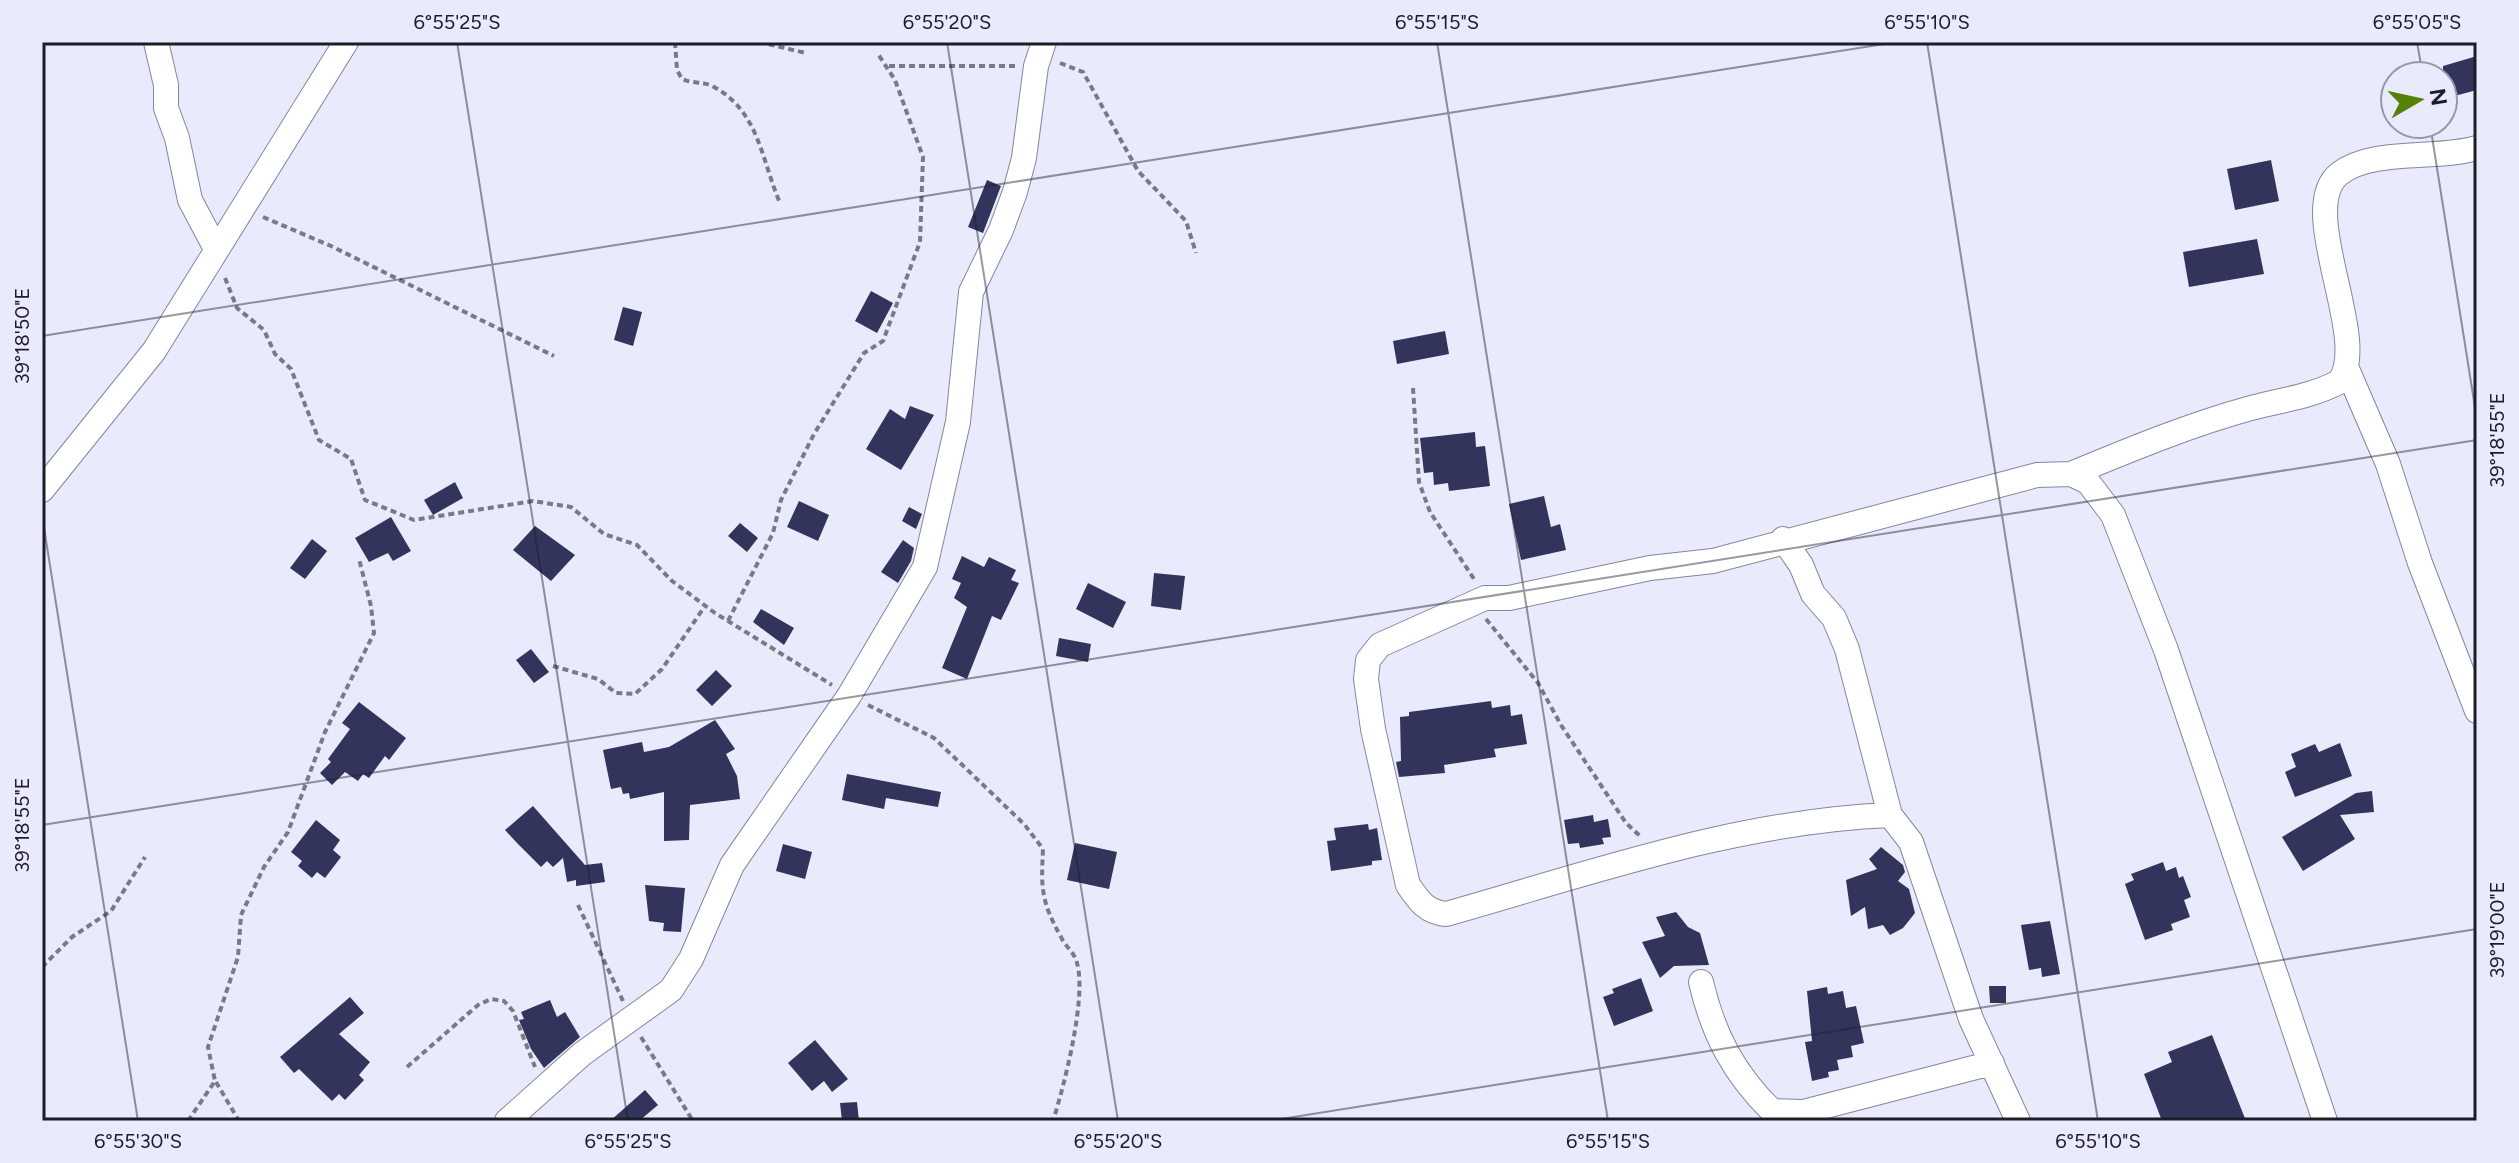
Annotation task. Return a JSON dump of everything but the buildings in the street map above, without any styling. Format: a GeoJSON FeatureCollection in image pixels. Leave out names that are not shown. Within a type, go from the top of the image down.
{"type":"FeatureCollection","features":[{"type":"Feature","properties":{"kind":"street"},"geometry":{"type":"LineString","coordinates":[[156,42],[166,85],[166,108],[177,138],[190,200],[216,249]]}},
{"type":"Feature","properties":{"kind":"street"},"geometry":{"type":"LineString","coordinates":[[42,490],[154,351],[346,42]]}},
{"type":"Feature","properties":{"kind":"street"},"geometry":{"type":"LineString","coordinates":[[507,1121],[631,1017],[648,1010],[671,990],[691,959],[710,908],[732,865],[849,696],[925,567],[958,422],[971,292],[1001,230],[1015,192],[1024,158],[1036,66],[1044,42]]}},
{"type":"Feature","properties":{"kind":"street"},"geometry":{"type":"LineString","coordinates":[[1890,815],[1842,817],[1727,836],[1446,914],[1421,905],[1408,885],[1373,729],[1366,679],[1368,660],[1380,645],[1480,601],[1509,598],[1650,568],[1713,561],[1783,539],[2037,475],[2071,474],[2251,408],[2313,395],[2339,382],[2349,358],[2328,235],[2325,191],[2337,176],[2358,162],[2477,148]]}},
{"type":"Feature","properties":{"kind":"street"},"geometry":{"type":"LineString","coordinates":[[2347,369],[2388,464],[2420,563],[2477,711]]}},
{"type":"Feature","properties":{"kind":"street"},"geometry":{"type":"LineString","coordinates":[[2071,474],[2088,482],[2113,515],[2135,569],[2166,650],[2325,1121]]}},
{"type":"Feature","properties":{"kind":"street"},"geometry":{"type":"LineString","coordinates":[[1801,565],[1815,533]]}},
{"type":"Feature","properties":{"kind":"street"},"geometry":{"type":"LineString","coordinates":[[1783,539],[1801,565],[1813,594],[1834,618],[1847,649],[1890,815],[1911,842],[1971,1019],[2018,1121]]}},
{"type":"Feature","properties":{"kind":"street"},"geometry":{"type":"LineString","coordinates":[[1701,982],[1711,1023],[1751,1090],[1772,1111],[1803,1112],[1992,1063]]}},
{"type":"Feature","properties":{"kind":"path"},"geometry":{"type":"LineString","coordinates":[[675,42],[677,70],[682,79],[700,81],[738,103],[761,142],[766,169],[780,203]]}},
{"type":"Feature","properties":{"kind":"path"},"geometry":{"type":"LineString","coordinates":[[759,42],[806,53]]}},
{"type":"Feature","properties":{"kind":"path"},"geometry":{"type":"LineString","coordinates":[[728,621],[773,533],[781,500],[814,434],[864,353],[883,341],[920,242],[923,157],[889,66],[878,54]]}},
{"type":"Feature","properties":{"kind":"path"},"geometry":{"type":"LineString","coordinates":[[889,66],[1036,66],[1062,63],[1083,72],[1138,171],[1186,221],[1196,253]]}},
{"type":"Feature","properties":{"kind":"path"},"geometry":{"type":"LineString","coordinates":[[242,209],[331,246],[554,356]]}},
{"type":"Feature","properties":{"kind":"path"},"geometry":{"type":"LineString","coordinates":[[216,249],[237,308],[264,330],[275,354],[291,369],[319,440],[342,450],[356,465],[365,500],[414,520],[533,501],[559,502],[571,507],[604,534],[637,545],[672,581],[728,621],[849,696],[934,738],[1024,824],[1043,849],[1041,894],[1061,939],[1077,962],[1079,990],[1066,1078],[1053,1121]]}},
{"type":"Feature","properties":{"kind":"path"},"geometry":{"type":"LineString","coordinates":[[1413,388],[1419,482],[1430,512],[1461,554],[1480,601],[1538,683],[1561,725],[1626,823],[1659,855]]}},
{"type":"Feature","properties":{"kind":"path"},"geometry":{"type":"LineString","coordinates":[[239,1121],[215,1081],[208,1047],[238,957],[241,915],[264,867],[288,832],[325,732],[374,633],[371,606],[359,559]]}},
{"type":"Feature","properties":{"kind":"path"},"geometry":{"type":"LineString","coordinates":[[553,666],[598,679],[616,693],[635,694],[662,669],[705,606]]}},
{"type":"Feature","properties":{"kind":"path"},"geometry":{"type":"LineString","coordinates":[[42,967],[72,937],[111,911],[145,857]]}},
{"type":"Feature","properties":{"kind":"path"},"geometry":{"type":"LineString","coordinates":[[578,905],[631,1017],[675,1097],[693,1121]]}},
{"type":"Feature","properties":{"kind":"path"},"geometry":{"type":"LineString","coordinates":[[407,1067],[478,1005],[491,999],[504,1001],[527,1041],[537,1077],[547,1086]]}},
{"type":"Feature","properties":{"kind":"path"},"geometry":{"type":"LineString","coordinates":[[188,1121],[215,1081]]}}]}
